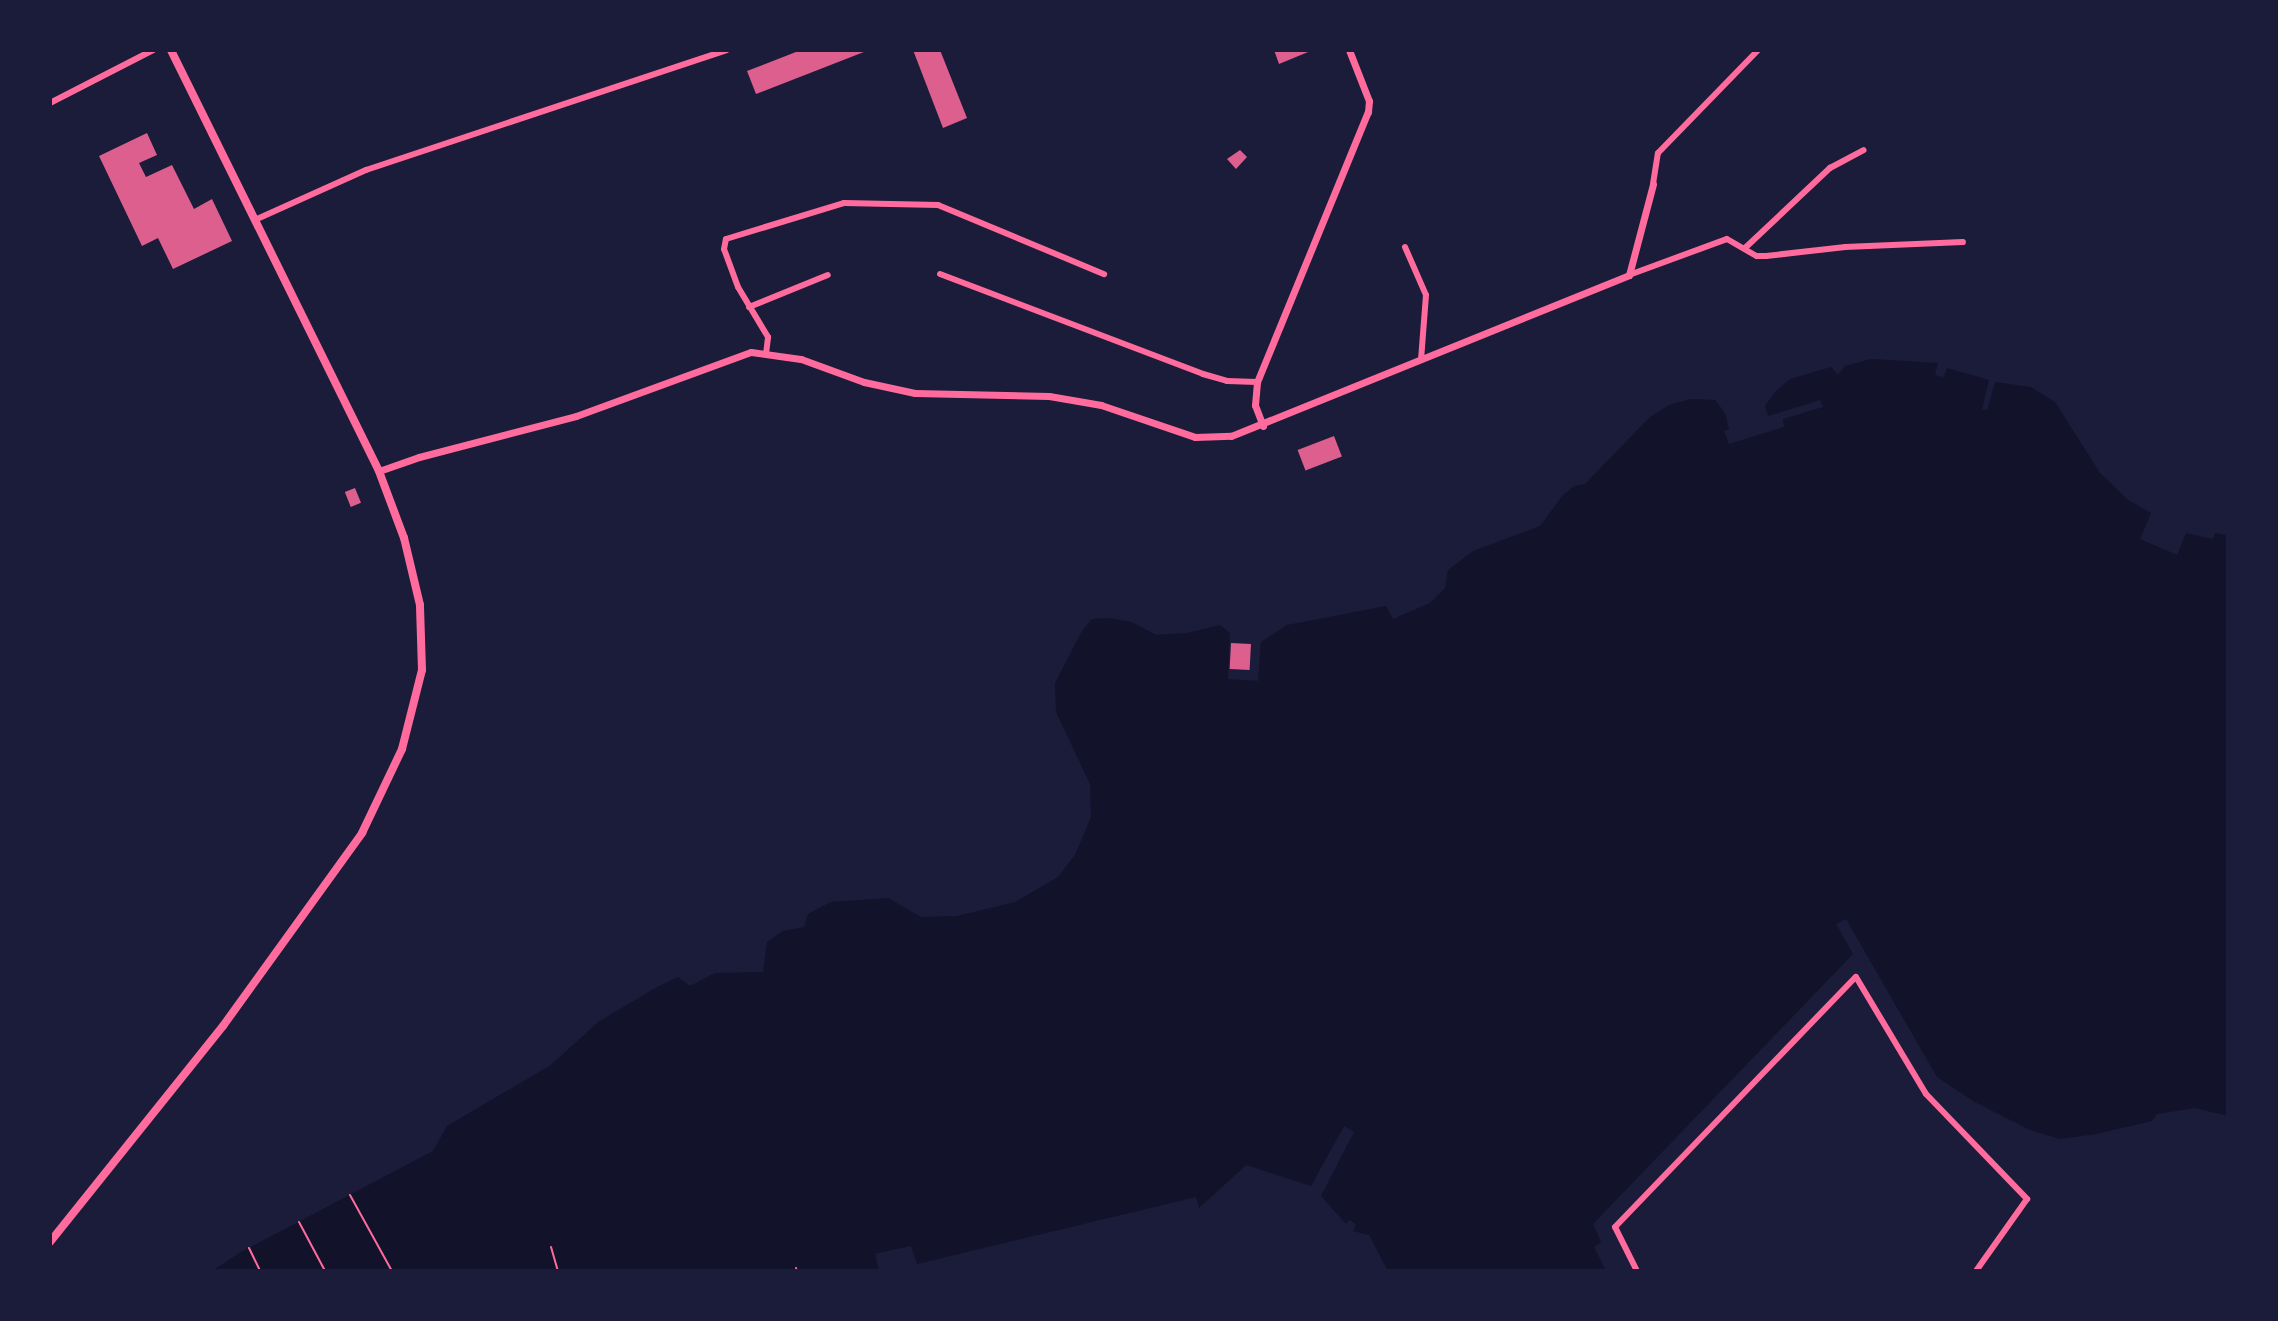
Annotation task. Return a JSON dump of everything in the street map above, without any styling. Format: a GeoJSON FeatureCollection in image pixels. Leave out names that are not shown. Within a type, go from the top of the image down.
{"type":"FeatureCollection","features":[{"type":"Feature","properties":{"kind":"main road"},"geometry":{"type":"LineString","coordinates":[[50,1242],[223,1026],[362,833],[402,749],[422,670],[420,605],[404,538],[379,471],[171,50]]}},
{"type":"Feature","properties":{"kind":"street"},"geometry":{"type":"LineString","coordinates":[[50,103],[153,50]]}},
{"type":"Feature","properties":{"kind":"street"},"geometry":{"type":"LineString","coordinates":[[257,219],[366,170],[727,50]]}},
{"type":"Feature","properties":{"kind":"street"},"geometry":{"type":"LineString","coordinates":[[1263,426],[1255,405],[1257,382],[1368,112],[1369,101],[1349,50]]}},
{"type":"Feature","properties":{"kind":"street"},"geometry":{"type":"LineString","coordinates":[[1629,275],[1658,153],[1758,50]]}},
{"type":"Feature","properties":{"kind":"street"},"geometry":{"type":"LineString","coordinates":[[1745,248],[1830,168],[1864,150]]}},
{"type":"Feature","properties":{"kind":"street"},"geometry":{"type":"LineString","coordinates":[[766,354],[768,337],[749,307],[728,260],[726,239],[844,203],[938,205],[1104,274]]}},
{"type":"Feature","properties":{"kind":"street"},"geometry":{"type":"LineString","coordinates":[[379,471],[576,416],[751,352],[801,359],[864,382],[915,393],[1049,396],[1101,405],[1195,437],[1231,436],[1263,426],[1713,242],[1727,239],[1757,256],[1766,256],[1845,247],[1963,242]]}},
{"type":"Feature","properties":{"kind":"street"},"geometry":{"type":"LineString","coordinates":[[1405,247],[1426,295],[1421,360]]}},
{"type":"Feature","properties":{"kind":"street"},"geometry":{"type":"LineString","coordinates":[[940,274],[1203,374],[1227,381],[1257,382]]}},
{"type":"Feature","properties":{"kind":"street"},"geometry":{"type":"LineString","coordinates":[[749,307],[828,275]]}},
{"type":"Feature","properties":{"kind":"street"},"geometry":{"type":"LineString","coordinates":[[1637,1271],[1615,1227],[1856,977],[1926,1094],[2027,1199],[1976,1271]]}},
{"type":"Feature","properties":{"kind":"path"},"geometry":{"type":"LineString","coordinates":[[350,1195],[392,1271]]}},
{"type":"Feature","properties":{"kind":"path"},"geometry":{"type":"LineString","coordinates":[[299,1222],[325,1271]]}},
{"type":"Feature","properties":{"kind":"path"},"geometry":{"type":"LineString","coordinates":[[551,1247],[558,1271]]}},
{"type":"Feature","properties":{"kind":"path"},"geometry":{"type":"LineString","coordinates":[[249,1248],[260,1271]]}},
{"type":"Feature","properties":{"kind":"shaded area"},"geometry":{"type":"Polygon","coordinates":[[[1871,359],[1938,363],[1935,375],[1944,377],[1947,368],[1989,380],[1982,409],[1987,410],[1995,382],[2031,387],[2055,402],[2100,473],[2128,500],[2151,513],[2140,539],[2177,555],[2186,533],[2213,539],[2215,533],[2228,535],[2228,1116],[2195,1108],[2157,1114],[2152,1121],[2096,1134],[2060,1139],[2030,1130],[1973,1101],[1937,1077],[1846,919],[1836,924],[1853,954],[1593,1224],[1601,1242],[1594,1247],[1606,1271],[1388,1271],[1369,1235],[1353,1231],[1356,1224],[1349,1220],[1346,1224],[1321,1196],[1354,1132],[1344,1126],[1311,1186],[1246,1165],[1199,1208],[1196,1197],[917,1264],[911,1246],[875,1254],[879,1271],[212,1271],[241,1252],[433,1151],[447,1126],[551,1065],[598,1022],[657,987],[678,977],[690,986],[715,973],[763,972],[767,942],[783,931],[804,927],[808,914],[831,902],[888,898],[921,917],[957,916],[1015,902],[1058,877],[1075,855],[1091,817],[1090,784],[1056,712],[1055,683],[1082,631],[1092,619],[1132,622],[1156,635],[1187,633],[1220,625],[1230,633],[1228,679],[1258,681],[1261,642],[1287,625],[1386,606],[1393,619],[1430,603],[1445,588],[1448,570],[1473,551],[1540,526],[1563,495],[1574,486],[1585,484],[1650,417],[1669,405],[1691,399],[1715,400],[1725,413],[1729,429],[1724,431],[1729,444],[1784,427],[1783,419],[1823,407],[1820,400],[1768,416],[1765,406],[1790,379],[1831,367],[1838,375],[1845,366],[1871,359]]]}},
{"type":"Feature","properties":{"kind":"building"},"geometry":{"type":"Polygon","coordinates":[[[801,50],[869,50],[756,94],[747,71],[801,50]]]}},
{"type":"Feature","properties":{"kind":"building"},"geometry":{"type":"Polygon","coordinates":[[[913,50],[940,50],[967,118],[943,128],[913,50]]]}},
{"type":"Feature","properties":{"kind":"building"},"geometry":{"type":"Polygon","coordinates":[[[1274,50],[1313,50],[1279,64],[1274,50]]]}},
{"type":"Feature","properties":{"kind":"building"},"geometry":{"type":"Polygon","coordinates":[[[147,133],[157,155],[139,163],[146,177],[172,165],[194,209],[212,199],[232,241],[173,269],[158,238],[142,246],[99,156],[147,133]]]}},
{"type":"Feature","properties":{"kind":"building"},"geometry":{"type":"Polygon","coordinates":[[[1240,150],[1247,157],[1236,169],[1227,159],[1240,150]]]}},
{"type":"Feature","properties":{"kind":"building"},"geometry":{"type":"Polygon","coordinates":[[[1334,436],[1342,457],[1305,471],[1298,450],[1334,436]]]}},
{"type":"Feature","properties":{"kind":"building"},"geometry":{"type":"Polygon","coordinates":[[[355,488],[361,503],[351,507],[345,492],[355,488]]]}},
{"type":"Feature","properties":{"kind":"building"},"geometry":{"type":"Polygon","coordinates":[[[1231,643],[1251,644],[1250,670],[1230,669],[1231,643]]]}}]}
